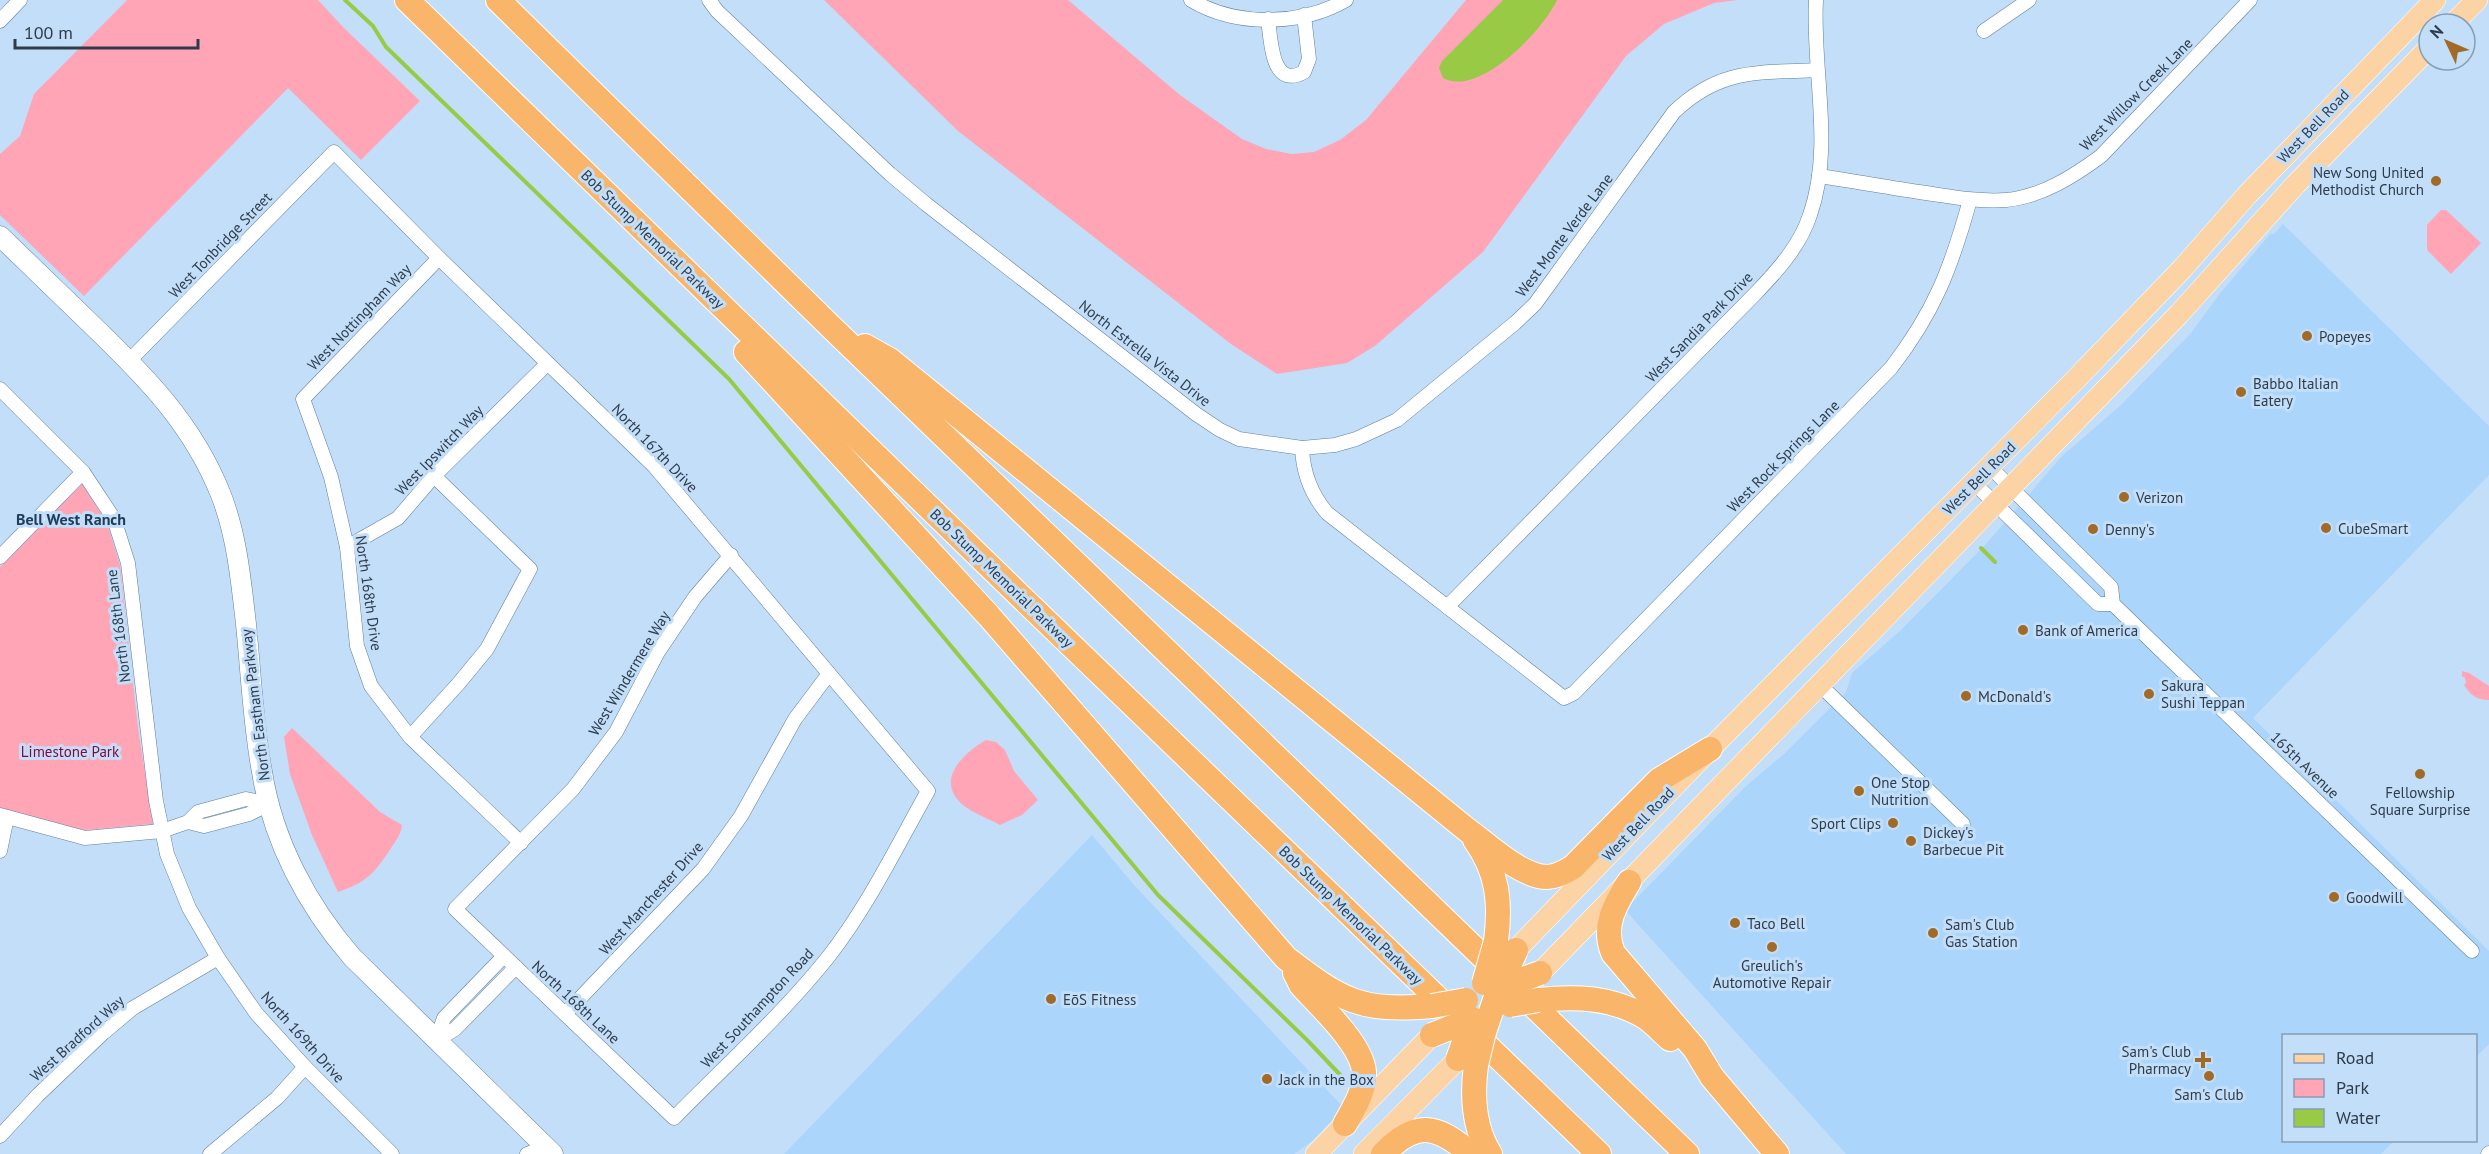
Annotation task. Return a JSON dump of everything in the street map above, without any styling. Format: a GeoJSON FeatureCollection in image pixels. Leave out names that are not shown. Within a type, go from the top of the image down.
{"type":"FeatureCollection","features":[{"type":"Feature","properties":{"kind":"highway","name":"Bob Stump Memorial Parkway"},"geometry":{"type":"LineString","coordinates":[[407,0],[1599,1154]]}},
{"type":"Feature","properties":{"kind":"highway"},"geometry":{"type":"LineString","coordinates":[[498,0],[827,323],[1687,1154]]}},
{"type":"Feature","properties":{"kind":"highway"},"geometry":{"type":"LineString","coordinates":[[528,118],[581,187],[748,354],[989,616],[1286,958],[1320,984],[1349,1000],[1369,1006],[1405,1008],[1565,997],[1602,1000],[1646,1017],[1712,1077],[1777,1154]]}},
{"type":"Feature","properties":{"kind":"highway"},"geometry":{"type":"LineString","coordinates":[[827,323],[890,360],[1466,829],[1520,868],[1548,877],[1573,867],[1659,780],[1710,749]]}},
{"type":"Feature","properties":{"kind":"highway"},"geometry":{"type":"LineString","coordinates":[[1466,829],[1486,856],[1494,875],[1499,904],[1486,1004],[1466,1067],[1476,1120],[1490,1154]]}},
{"type":"Feature","properties":{"kind":"highway"},"geometry":{"type":"LineString","coordinates":[[1629,882],[1611,914],[1608,937],[1613,952],[1695,1049],[1712,1077]]}},
{"type":"Feature","properties":{"kind":"highway"},"geometry":{"type":"LineString","coordinates":[[1486,1004],[1516,950]]}},
{"type":"Feature","properties":{"kind":"highway"},"geometry":{"type":"LineString","coordinates":[[1286,958],[1301,985],[1359,1055],[1364,1070],[1361,1092],[1345,1124]]}},
{"type":"Feature","properties":{"kind":"highway"},"geometry":{"type":"LineString","coordinates":[[1432,1035],[1540,973]]}},
{"type":"Feature","properties":{"kind":"highway"},"geometry":{"type":"LineString","coordinates":[[1383,1154],[1400,1138],[1423,1129],[1450,1136],[1470,1154]]}},
{"type":"Feature","properties":{"kind":"main road","name":"West Bell Road"},"geometry":{"type":"LineString","coordinates":[[1516,950],[1710,749],[1990,468],[2182,269],[2247,195],[2435,0]]}},
{"type":"Feature","properties":{"kind":"main road"},"geometry":{"type":"LineString","coordinates":[[2465,12],[2477,0]]}},
{"type":"Feature","properties":{"kind":"main road","name":"West Bell Road"},"geometry":{"type":"LineString","coordinates":[[1540,973],[2179,314],[2269,214],[2417,60]]}},
{"type":"Feature","properties":{"kind":"main road"},"geometry":{"type":"LineString","coordinates":[[2247,195],[2269,214]]}},
{"type":"Feature","properties":{"kind":"main road"},"geometry":{"type":"LineString","coordinates":[[1316,1154],[1432,1035]]}},
{"type":"Feature","properties":{"kind":"main road"},"geometry":{"type":"LineString","coordinates":[[1364,1154],[1466,1067]]}},
{"type":"Feature","properties":{"kind":"street"},"geometry":{"type":"LineString","coordinates":[[0,21],[20,0]]}},
{"type":"Feature","properties":{"kind":"street","name":"North Estrella Vista Drive"},"geometry":{"type":"LineString","coordinates":[[709,0],[717,11],[908,189],[1196,414],[1239,439],[1302,448]]}},
{"type":"Feature","properties":{"kind":"street"},"geometry":{"type":"LineString","coordinates":[[1191,0],[1217,13],[1268,19],[1318,12],[1346,0]]}},
{"type":"Feature","properties":{"kind":"street","name":"West Sandia Park Drive"},"geometry":{"type":"LineString","coordinates":[[1447,608],[1778,270],[1796,244],[1810,216],[1819,176],[1821,146],[1816,0]]}},
{"type":"Feature","properties":{"kind":"street"},"geometry":{"type":"LineString","coordinates":[[1984,31],[2029,0]]}},
{"type":"Feature","properties":{"kind":"street","name":"West Willow Creek Lane"},"geometry":{"type":"LineString","coordinates":[[1819,176],[1970,200],[2007,200],[2027,196],[2077,174],[2101,156],[2250,0]]}},
{"type":"Feature","properties":{"kind":"street"},"geometry":{"type":"LineString","coordinates":[[1268,19],[1273,55],[1278,69],[1288,77],[1296,77],[1304,72],[1309,59],[1304,15]]}},
{"type":"Feature","properties":{"kind":"street","name":"West Monte Verde Lane"},"geometry":{"type":"LineString","coordinates":[[1302,448],[1335,445],[1356,439],[1397,420],[1515,323],[1552,284],[1674,112],[1690,97],[1707,86],[1737,75],[1817,70]]}},
{"type":"Feature","properties":{"kind":"street","name":"North 167th Drive"},"geometry":{"type":"LineString","coordinates":[[334,152],[547,364],[654,466],[928,791]]}},
{"type":"Feature","properties":{"kind":"street","name":"West Tonbridge Street"},"geometry":{"type":"LineString","coordinates":[[129,361],[334,152]]}},
{"type":"Feature","properties":{"kind":"street","name":"West Rock Springs Lane"},"geometry":{"type":"LineString","coordinates":[[1447,608],[1564,698],[1574,693],[1892,368],[1934,305],[1955,254],[1970,200]]}},
{"type":"Feature","properties":{"kind":"street","name":"North Eastham Parkway"},"geometry":{"type":"LineString","coordinates":[[0,237],[129,361],[175,412],[212,473],[227,513],[242,588],[262,772],[269,804],[294,872],[334,937],[351,957],[547,1152]]}},
{"type":"Feature","properties":{"kind":"street","name":"West Nottingham Way"},"geometry":{"type":"LineString","coordinates":[[303,399],[439,258]]}},
{"type":"Feature","properties":{"kind":"street","name":"West Ipswitch Way"},"geometry":{"type":"LineString","coordinates":[[347,547],[398,518],[434,476],[547,364]]}},
{"type":"Feature","properties":{"kind":"street","name":"North 168th Lane"},"geometry":{"type":"LineString","coordinates":[[0,389],[83,472],[114,519],[128,563],[146,728],[162,831]]}},
{"type":"Feature","properties":{"kind":"street","name":"North 168th Drive"},"geometry":{"type":"LineString","coordinates":[[303,399],[331,477],[347,547],[357,646],[371,686],[410,737],[521,843]]}},
{"type":"Feature","properties":{"kind":"street"},"geometry":{"type":"LineString","coordinates":[[1302,448],[1306,478],[1319,504],[1327,513],[1447,608]]}},
{"type":"Feature","properties":{"kind":"street","name":"165th Avenue"},"geometry":{"type":"LineString","coordinates":[[1990,468],[2002,496],[2098,604],[2113,604]]}},
{"type":"Feature","properties":{"kind":"street"},"geometry":{"type":"LineString","coordinates":[[0,557],[83,472]]}},
{"type":"Feature","properties":{"kind":"street"},"geometry":{"type":"LineString","coordinates":[[410,737],[487,649],[530,569],[434,476]]}},
{"type":"Feature","properties":{"kind":"street","name":"165th Avenue"},"geometry":{"type":"LineString","coordinates":[[1974,483],[2002,496],[2111,587],[2113,604],[2472,951]]}},
{"type":"Feature","properties":{"kind":"street","name":"West Windermere Way"},"geometry":{"type":"LineString","coordinates":[[455,909],[573,789],[616,732],[658,652],[695,597],[731,555]]}},
{"type":"Feature","properties":{"kind":"street","name":"West Manchester Drive"},"geometry":{"type":"LineString","coordinates":[[566,1014],[703,869],[741,816],[795,719],[828,675]]}},
{"type":"Feature","properties":{"kind":"street"},"geometry":{"type":"LineString","coordinates":[[1819,684],[1963,824]]}},
{"type":"Feature","properties":{"kind":"street","name":"West Southampton Road"},"geometry":{"type":"LineString","coordinates":[[674,1118],[830,955],[859,911],[928,791]]}},
{"type":"Feature","properties":{"kind":"street"},"geometry":{"type":"LineString","coordinates":[[0,851],[4,816],[85,838],[162,831],[188,822],[204,826],[249,814],[269,804]]}},
{"type":"Feature","properties":{"kind":"street","name":"North 169th Drive"},"geometry":{"type":"LineString","coordinates":[[162,831],[167,854],[189,908],[218,958],[256,1013],[392,1154]]}},
{"type":"Feature","properties":{"kind":"street","name":"North 168th Lane"},"geometry":{"type":"LineString","coordinates":[[455,909],[674,1118]]}},
{"type":"Feature","properties":{"kind":"street"},"geometry":{"type":"LineString","coordinates":[[436,1041],[444,1018],[504,956]]}},
{"type":"Feature","properties":{"kind":"street","name":"West Bradford Way"},"geometry":{"type":"LineString","coordinates":[[0,1136],[103,1033],[133,1008],[218,958]]}},
{"type":"Feature","properties":{"kind":"street"},"geometry":{"type":"LineString","coordinates":[[436,1041],[455,1029],[516,967]]}},
{"type":"Feature","properties":{"kind":"street"},"geometry":{"type":"LineString","coordinates":[[210,1154],[277,1098],[305,1066]]}},
{"type":"Feature","properties":{"kind":"street"},"geometry":{"type":"LineString","coordinates":[[527,1154],[547,1152]]}},
{"type":"Feature","properties":{"kind":"shaded area"},"geometry":{"type":"Polygon","coordinates":[[[2283,224],[2489,426],[2489,475],[2253,718],[2489,951],[2489,1044],[2477,1056],[2477,1034],[2282,1034],[2282,1142],[2393,1142],[2381,1154],[1846,1154],[1625,910],[1746,786],[1783,755],[1846,692],[1852,673],[1901,630],[1986,544],[2062,456],[2121,405],[2191,333],[2218,296],[2270,234],[2274,234],[2283,224]]]}},
{"type":"Feature","properties":{"kind":"shaded area"},"geometry":{"type":"Polygon","coordinates":[[[1092,835],[1134,885],[1344,1108],[1312,1141],[1294,1154],[784,1154],[1092,835]]]}},
{"type":"Feature","properties":{"kind":"green space"},"geometry":{"type":"Polygon","coordinates":[[[127,0],[318,0],[420,101],[361,160],[288,88],[84,296],[0,215],[0,154],[20,136],[34,94],[127,0]]]}},
{"type":"Feature","properties":{"kind":"green space"},"geometry":{"type":"Polygon","coordinates":[[[824,0],[1068,0],[1180,95],[1242,139],[1266,149],[1292,154],[1314,152],[1340,140],[1366,120],[1466,0],[1738,0],[1714,3],[1664,24],[1626,56],[1483,252],[1375,346],[1347,363],[1277,374],[1231,344],[958,131],[824,0]]]}},
{"type":"Feature","properties":{"kind":"green space"},"geometry":{"type":"Polygon","coordinates":[[[2441,210],[2446,210],[2481,243],[2451,274],[2427,250],[2427,225],[2441,210]]]}},
{"type":"Feature","properties":{"kind":"green space","name":"Limestone Park"},"geometry":{"type":"Polygon","coordinates":[[[82,484],[107,523],[120,565],[138,728],[153,824],[85,830],[0,812],[0,567],[82,484]]]}},
{"type":"Feature","properties":{"kind":"green space"},"geometry":{"type":"Polygon","coordinates":[[[2462,671],[2489,686],[2489,700],[2477,698],[2469,692],[2464,685],[2466,683],[2462,671]]]}},
{"type":"Feature","properties":{"kind":"green space"},"geometry":{"type":"Polygon","coordinates":[[[292,728],[380,812],[402,825],[397,838],[373,872],[355,885],[338,892],[312,835],[290,774],[284,737],[292,728]]]}},
{"type":"Feature","properties":{"kind":"green space"},"geometry":{"type":"Polygon","coordinates":[[[986,740],[996,742],[1005,750],[1014,771],[1038,800],[1022,815],[1000,825],[963,805],[951,787],[951,777],[955,768],[969,752],[986,740]]]}},
{"type":"Feature","properties":{"kind":"water"},"geometry":{"type":"Polygon","coordinates":[[[1503,0],[1557,0],[1525,43],[1491,70],[1458,82],[1443,78],[1439,68],[1442,61],[1503,0]]]}},
{"type":"Feature","properties":{"kind":"waterway"},"geometry":{"type":"LineString","coordinates":[[345,0],[373,26],[386,47],[729,379],[1158,895],[1345,1080]]}},
{"type":"Feature","properties":{"kind":"waterway"},"geometry":{"type":"LineString","coordinates":[[1981,548],[1995,562]]}},
{"type":"Feature","properties":{"kind":"place","name":"New Song United Methodist Church"},"geometry":{"type":"Point","coordinates":[2436,181]}},
{"type":"Feature","properties":{"kind":"place","name":"Popeyes"},"geometry":{"type":"Point","coordinates":[2307,336]}},
{"type":"Feature","properties":{"kind":"place","name":"Babbo Italian Eatery"},"geometry":{"type":"Point","coordinates":[2241,392]}},
{"type":"Feature","properties":{"kind":"place","name":"Verizon"},"geometry":{"type":"Point","coordinates":[2124,497]}},
{"type":"Feature","properties":{"kind":"place","name":"CubeSmart"},"geometry":{"type":"Point","coordinates":[2326,528]}},
{"type":"Feature","properties":{"kind":"place","name":"Denny's"},"geometry":{"type":"Point","coordinates":[2093,529]}},
{"type":"Feature","properties":{"kind":"place","name":"Bank of America"},"geometry":{"type":"Point","coordinates":[2023,630]}},
{"type":"Feature","properties":{"kind":"place","name":"Sakura Sushi Teppan"},"geometry":{"type":"Point","coordinates":[2149,694]}},
{"type":"Feature","properties":{"kind":"place","name":"McDonald's"},"geometry":{"type":"Point","coordinates":[1966,696]}},
{"type":"Feature","properties":{"kind":"place","name":"Fellowship Square Surprise"},"geometry":{"type":"Point","coordinates":[2420,774]}},
{"type":"Feature","properties":{"kind":"place","name":"One Stop Nutrition"},"geometry":{"type":"Point","coordinates":[1859,791]}},
{"type":"Feature","properties":{"kind":"place","name":"Sport Clips"},"geometry":{"type":"Point","coordinates":[1893,823]}},
{"type":"Feature","properties":{"kind":"place","name":"Dickey's Barbecue Pit"},"geometry":{"type":"Point","coordinates":[1911,841]}},
{"type":"Feature","properties":{"kind":"place","name":"Goodwill"},"geometry":{"type":"Point","coordinates":[2334,897]}},
{"type":"Feature","properties":{"kind":"place","name":"Taco Bell"},"geometry":{"type":"Point","coordinates":[1735,923]}},
{"type":"Feature","properties":{"kind":"place","name":"Sam's Club Gas Station"},"geometry":{"type":"Point","coordinates":[1933,933]}},
{"type":"Feature","properties":{"kind":"place","name":"Greulich's Automotive Repair"},"geometry":{"type":"Point","coordinates":[1772,947]}},
{"type":"Feature","properties":{"kind":"place","name":"EōS Fitness"},"geometry":{"type":"Point","coordinates":[1051,999]}},
{"type":"Feature","properties":{"kind":"place","name":"Sam's Club Pharmacy"},"geometry":{"type":"Point","coordinates":[2203,1060]}},
{"type":"Feature","properties":{"kind":"place","name":"Sam's Club"},"geometry":{"type":"Point","coordinates":[2209,1076]}},
{"type":"Feature","properties":{"kind":"place","name":"Jack in the Box"},"geometry":{"type":"Point","coordinates":[1267,1079]}},
{"type":"Feature","properties":{"kind":"district","name":"Bell West Ranch"},"geometry":{"type":"Point","coordinates":[71,519]}}]}
